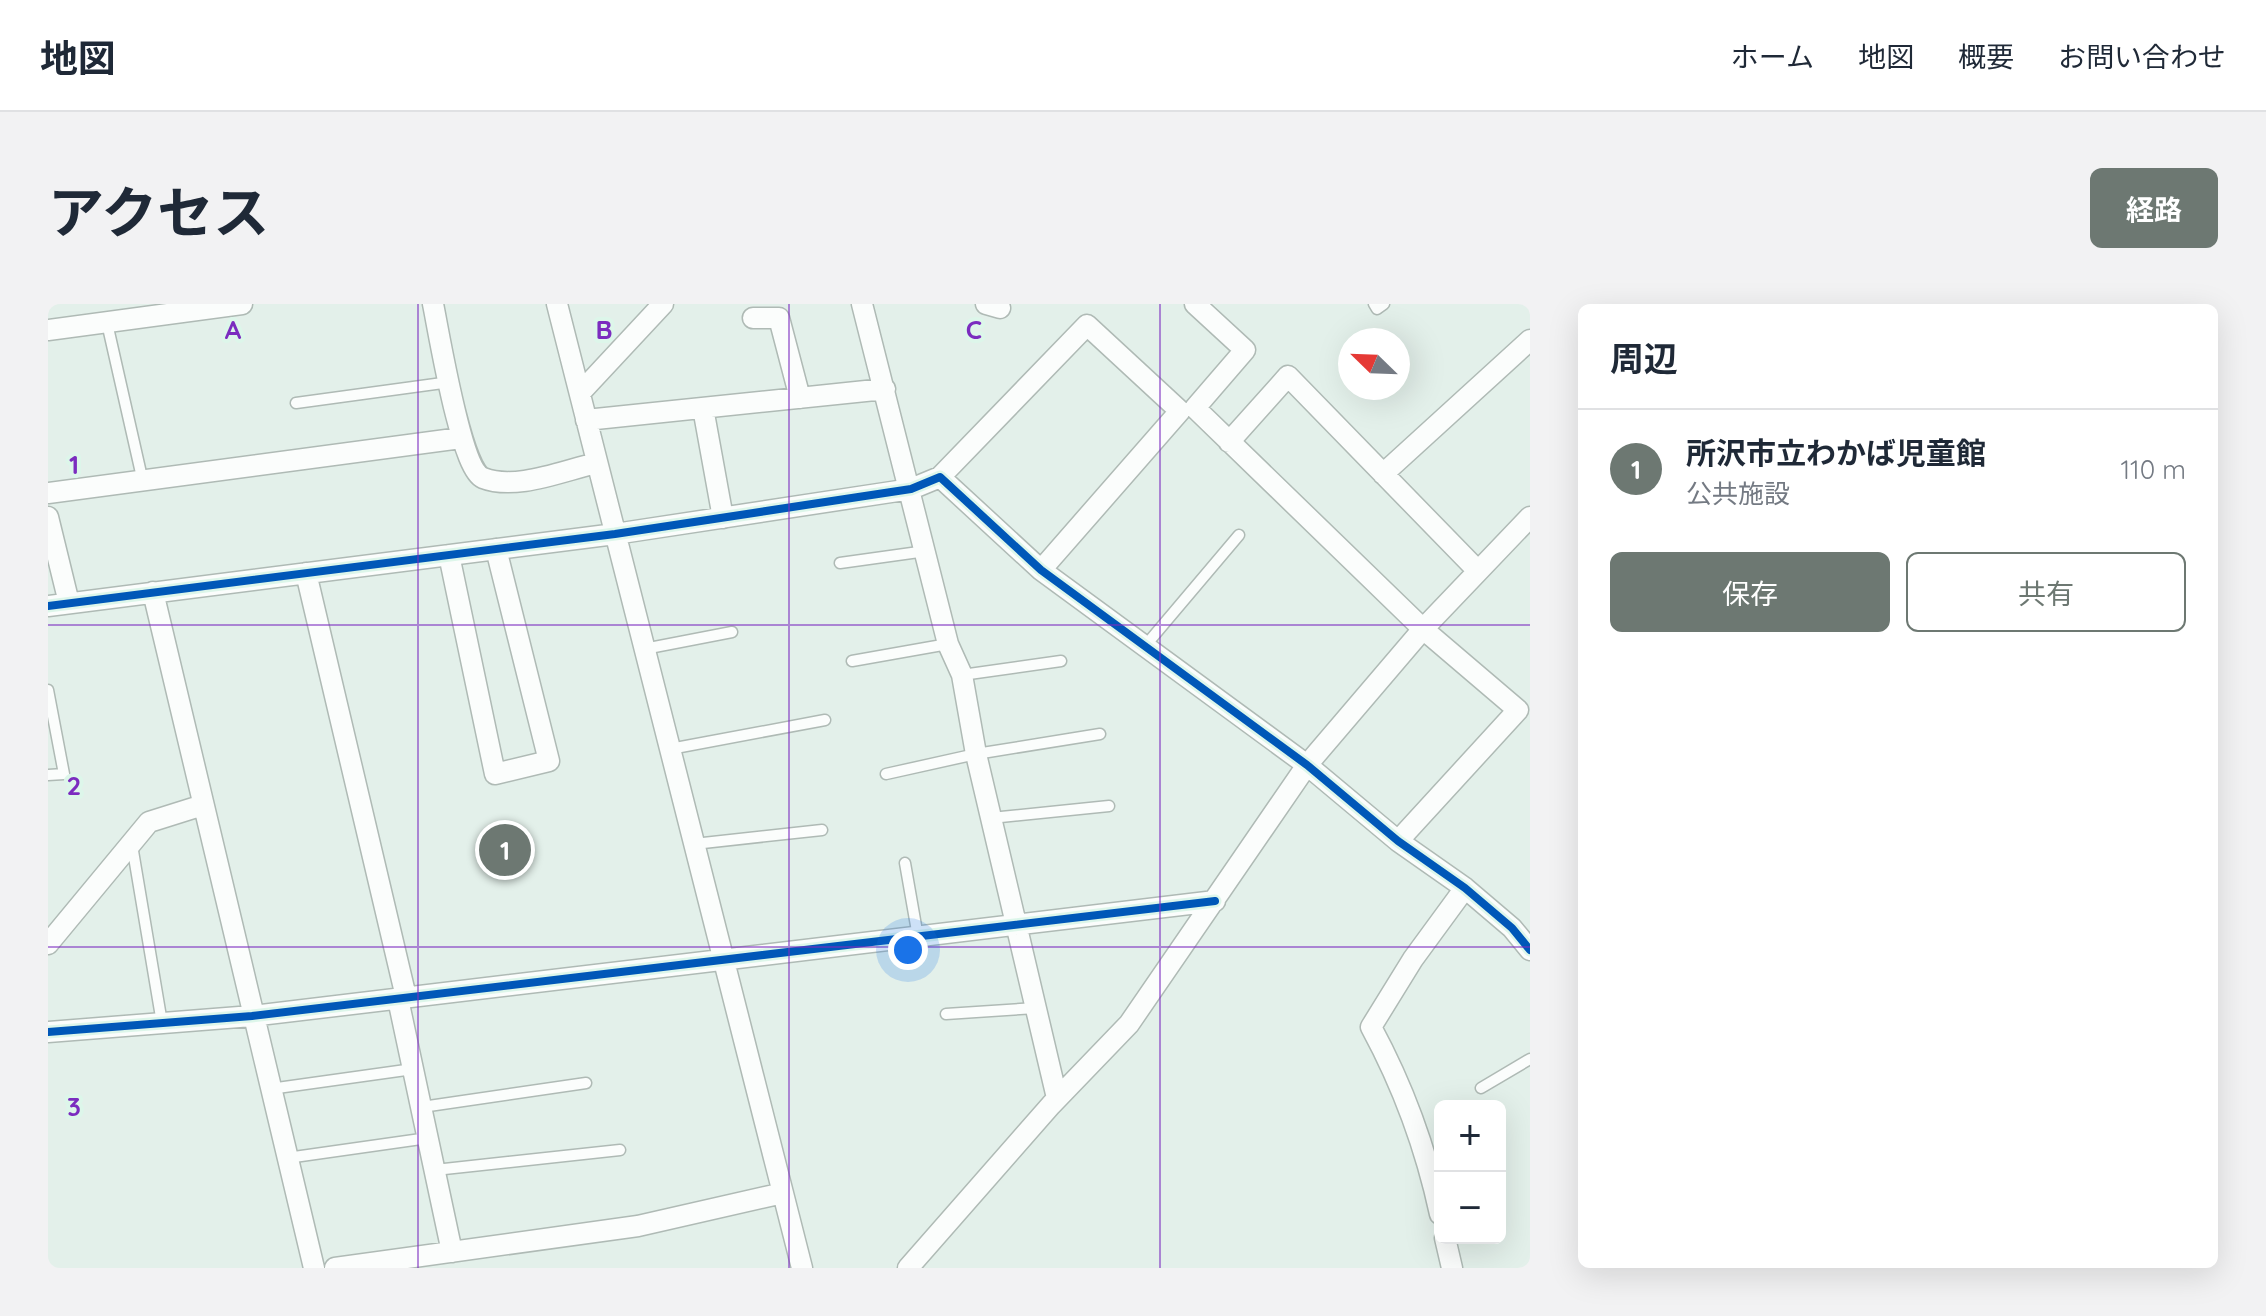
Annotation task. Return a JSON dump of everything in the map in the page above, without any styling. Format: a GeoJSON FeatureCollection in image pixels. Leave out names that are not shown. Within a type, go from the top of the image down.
{"type":"FeatureCollection","features":[{"type":"Feature","properties":{"kind":"street"},"geometry":{"type":"LineString","coordinates":[[48,330],[242,304]]}},
{"type":"Feature","properties":{"kind":"street"},"geometry":{"type":"LineString","coordinates":[[433,304],[461,438],[470,465],[481,477],[512,482],[597,463]]}},
{"type":"Feature","properties":{"kind":"street"},"geometry":{"type":"LineString","coordinates":[[557,304],[802,1268]]}},
{"type":"Feature","properties":{"kind":"street"},"geometry":{"type":"LineString","coordinates":[[580,393],[663,304]]}},
{"type":"Feature","properties":{"kind":"street"},"geometry":{"type":"LineString","coordinates":[[862,304],[948,644],[962,675],[976,754],[1057,1098]]}},
{"type":"Feature","properties":{"kind":"street"},"geometry":{"type":"LineString","coordinates":[[1195,304],[1245,350],[1195,408],[1423,629],[1518,710],[1398,841]]}},
{"type":"Feature","properties":{"kind":"street"},"geometry":{"type":"LineString","coordinates":[[753,318],[779,318],[800,398]]}},
{"type":"Feature","properties":{"kind":"street"},"geometry":{"type":"LineString","coordinates":[[48,606],[615,534],[911,489],[940,477],[1087,325],[1180,411],[1041,570]]}},
{"type":"Feature","properties":{"kind":"street"},"geometry":{"type":"LineString","coordinates":[[1383,474],[1530,340]]}},
{"type":"Feature","properties":{"kind":"street"},"geometry":{"type":"LineString","coordinates":[[1229,442],[1288,376],[1478,571]]}},
{"type":"Feature","properties":{"kind":"street"},"geometry":{"type":"LineString","coordinates":[[586,420],[885,389]]}},
{"type":"Feature","properties":{"kind":"street"},"geometry":{"type":"LineString","coordinates":[[703,408],[723,518]]}},
{"type":"Feature","properties":{"kind":"street"},"geometry":{"type":"LineString","coordinates":[[48,493],[461,438]]}},
{"type":"Feature","properties":{"kind":"street"},"geometry":{"type":"LineString","coordinates":[[940,477],[1041,570],[1307,765],[1398,841],[1465,888],[1512,928],[1530,950]]}},
{"type":"Feature","properties":{"kind":"street"},"geometry":{"type":"LineString","coordinates":[[48,517],[69,603]]}},
{"type":"Feature","properties":{"kind":"street"},"geometry":{"type":"LineString","coordinates":[[908,1268],[1057,1098],[1129,1024],[1307,765],[1423,629],[1530,517]]}},
{"type":"Feature","properties":{"kind":"street"},"geometry":{"type":"LineString","coordinates":[[449,555],[495,774],[549,761],[496,549]]}},
{"type":"Feature","properties":{"kind":"street"},"geometry":{"type":"LineString","coordinates":[[306,573],[402,998],[413,1069],[452,1252]]}},
{"type":"Feature","properties":{"kind":"street"},"geometry":{"type":"LineString","coordinates":[[153,592],[314,1268]]}},
{"type":"Feature","properties":{"kind":"street"},"geometry":{"type":"LineString","coordinates":[[48,944],[149,822],[203,805]]}},
{"type":"Feature","properties":{"kind":"street"},"geometry":{"type":"LineString","coordinates":[[1434,1186],[1428,1159],[1388,1058],[1371,1027],[1413,959],[1465,888]]}},
{"type":"Feature","properties":{"kind":"street"},"geometry":{"type":"LineString","coordinates":[[48,1032],[252,1016],[1215,901]]}},
{"type":"Feature","properties":{"kind":"street"},"geometry":{"type":"LineString","coordinates":[[335,1268],[638,1226],[783,1193]]}},
{"type":"Feature","properties":{"kind":"street"},"geometry":{"type":"LineString","coordinates":[[1446,1244],[1452,1268]]}},
{"type":"Feature","properties":{"kind":"lane"},"geometry":{"type":"LineString","coordinates":[[1374,304],[1377,309],[1384,304]]}},
{"type":"Feature","properties":{"kind":"lane"},"geometry":{"type":"LineString","coordinates":[[107,323],[143,482]]}},
{"type":"Feature","properties":{"kind":"lane"},"geometry":{"type":"LineString","coordinates":[[296,403],[450,382]]}},
{"type":"Feature","properties":{"kind":"lane"},"geometry":{"type":"LineString","coordinates":[[1146,645],[1239,535]]}},
{"type":"Feature","properties":{"kind":"lane"},"geometry":{"type":"LineString","coordinates":[[840,563],[926,551]]}},
{"type":"Feature","properties":{"kind":"lane"},"geometry":{"type":"LineString","coordinates":[[644,649],[732,632]]}},
{"type":"Feature","properties":{"kind":"lane"},"geometry":{"type":"LineString","coordinates":[[852,661],[948,644]]}},
{"type":"Feature","properties":{"kind":"lane"},"geometry":{"type":"LineString","coordinates":[[962,675],[1061,661]]}},
{"type":"Feature","properties":{"kind":"lane"},"geometry":{"type":"LineString","coordinates":[[48,690],[64,774],[48,775]]}},
{"type":"Feature","properties":{"kind":"lane"},"geometry":{"type":"LineString","coordinates":[[670,749],[825,720]]}},
{"type":"Feature","properties":{"kind":"lane"},"geometry":{"type":"LineString","coordinates":[[886,774],[976,754],[1100,734]]}},
{"type":"Feature","properties":{"kind":"lane"},"geometry":{"type":"LineString","coordinates":[[991,818],[1109,806]]}},
{"type":"Feature","properties":{"kind":"lane"},"geometry":{"type":"LineString","coordinates":[[694,844],[822,830]]}},
{"type":"Feature","properties":{"kind":"lane"},"geometry":{"type":"LineString","coordinates":[[132,844],[162,1023]]}},
{"type":"Feature","properties":{"kind":"lane"},"geometry":{"type":"LineString","coordinates":[[905,863],[918,937]]}},
{"type":"Feature","properties":{"kind":"lane"},"geometry":{"type":"LineString","coordinates":[[946,1014],[1036,1008]]}},
{"type":"Feature","properties":{"kind":"lane"},"geometry":{"type":"LineString","coordinates":[[1481,1088],[1530,1059]]}},
{"type":"Feature","properties":{"kind":"lane"},"geometry":{"type":"LineString","coordinates":[[270,1089],[413,1069]]}},
{"type":"Feature","properties":{"kind":"lane"},"geometry":{"type":"LineString","coordinates":[[422,1107],[586,1083]]}},
{"type":"Feature","properties":{"kind":"lane"},"geometry":{"type":"LineString","coordinates":[[287,1158],[428,1138]]}},
{"type":"Feature","properties":{"kind":"lane"},"geometry":{"type":"LineString","coordinates":[[435,1170],[620,1150]]}},
{"type":"Feature","properties":{"kind":"cycle path"},"geometry":{"type":"LineString","coordinates":[[48,606],[615,534],[911,489],[940,477],[1041,570],[1307,765],[1398,841],[1465,888],[1512,928],[1530,950]]}},
{"type":"Feature","properties":{"kind":"cycle path"},"geometry":{"type":"LineString","coordinates":[[48,1032],[252,1016],[1215,901]]}},
{"type":"Feature","properties":{"kind":"place","name":"所沢市立わかば児童館"},"geometry":{"type":"Point","coordinates":[505,850]}}]}
